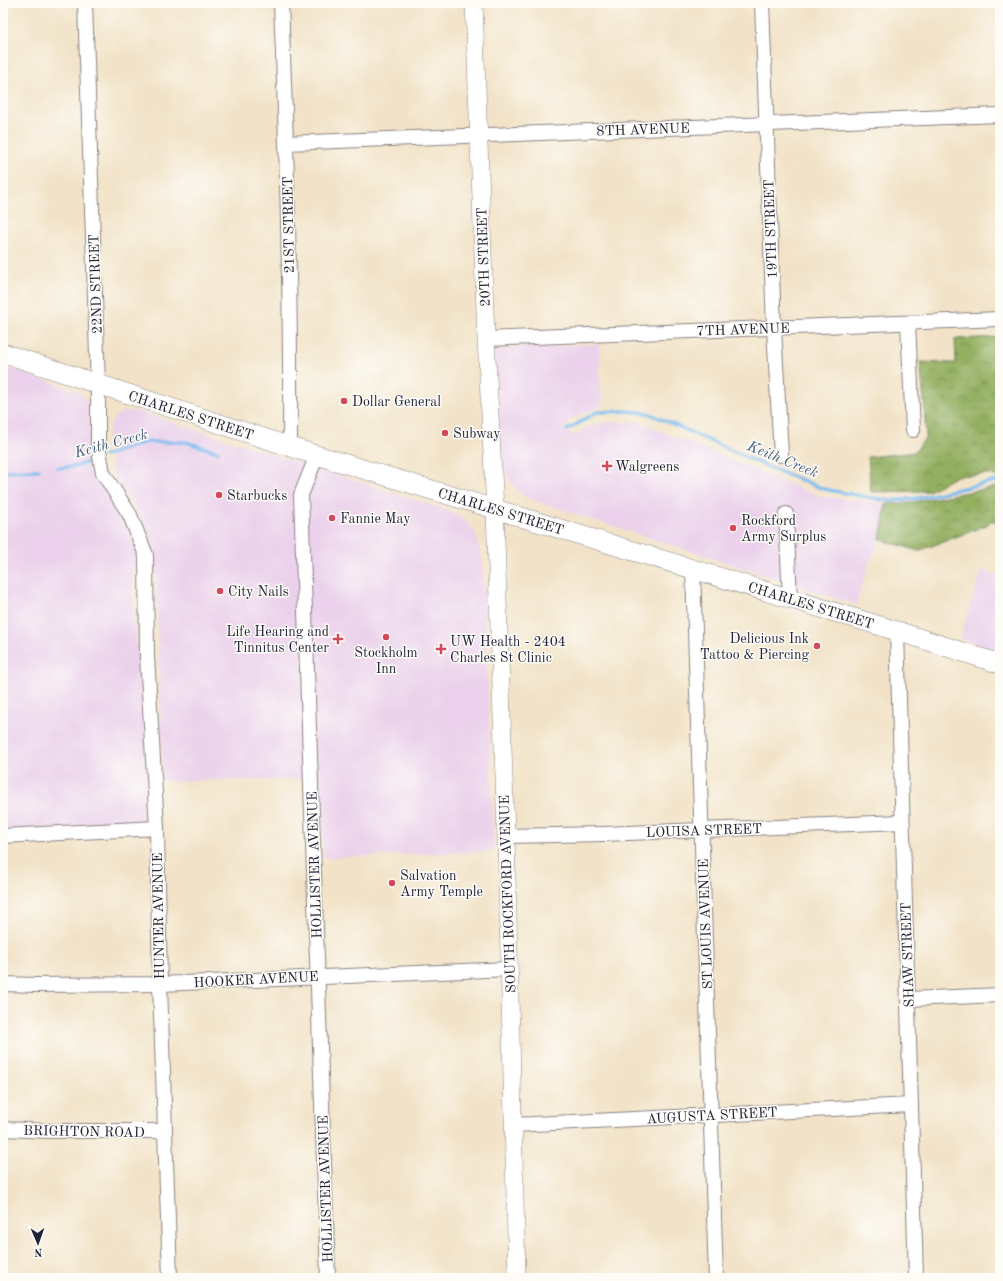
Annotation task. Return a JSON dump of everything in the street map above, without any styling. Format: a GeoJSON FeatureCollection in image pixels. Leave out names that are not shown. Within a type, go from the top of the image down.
{"type":"FeatureCollection","features":[{"type":"Feature","properties":{"kind":"main road","name":"CHARLES STREET"},"geometry":{"type":"LineString","coordinates":[[3,353],[317,455],[897,631],[1000,664]]}},
{"type":"Feature","properties":{"kind":"street","name":"22ND STREET"},"geometry":{"type":"LineString","coordinates":[[85,3],[98,385],[98,445],[103,473],[130,515],[146,554]]}},
{"type":"Feature","properties":{"kind":"street","name":"21ST STREET"},"geometry":{"type":"LineString","coordinates":[[281,3],[291,347],[290,446]]}},
{"type":"Feature","properties":{"kind":"street","name":"20TH STREET"},"geometry":{"type":"LineString","coordinates":[[474,3],[486,339],[495,510]]}},
{"type":"Feature","properties":{"kind":"street","name":"19TH STREET"},"geometry":{"type":"LineString","coordinates":[[762,3],[774,328],[781,455]]}},
{"type":"Feature","properties":{"kind":"street","name":"8TH AVENUE"},"geometry":{"type":"LineString","coordinates":[[286,143],[1000,115]]}},
{"type":"Feature","properties":{"kind":"street","name":"7TH AVENUE"},"geometry":{"type":"LineString","coordinates":[[486,339],[1000,319]]}},
{"type":"Feature","properties":{"kind":"street"},"geometry":{"type":"LineString","coordinates":[[908,323],[913,430]]}},
{"type":"Feature","properties":{"kind":"street","name":"HOLLISTER AVENUE"},"geometry":{"type":"LineString","coordinates":[[317,455],[301,495],[328,1278]]}},
{"type":"Feature","properties":{"kind":"street","name":"SOUTH ROCKFORD AVENUE"},"geometry":{"type":"LineString","coordinates":[[495,510],[506,836],[518,1278]]}},
{"type":"Feature","properties":{"kind":"street"},"geometry":{"type":"LineString","coordinates":[[786,514],[790,599]]}},
{"type":"Feature","properties":{"kind":"street","name":"HUNTER AVENUE"},"geometry":{"type":"LineString","coordinates":[[146,554],[147,656],[156,828],[170,1278]]}},
{"type":"Feature","properties":{"kind":"street","name":"ST LOUIS AVENUE"},"geometry":{"type":"LineString","coordinates":[[693,569],[703,829],[710,1115],[716,1278]]}},
{"type":"Feature","properties":{"kind":"street","name":"SHAW STREET"},"geometry":{"type":"LineString","coordinates":[[897,631],[916,1278]]}},
{"type":"Feature","properties":{"kind":"street","name":"LOUISA STREET"},"geometry":{"type":"LineString","coordinates":[[506,836],[604,834],[902,822]]}},
{"type":"Feature","properties":{"kind":"street"},"geometry":{"type":"LineString","coordinates":[[3,836],[156,828]]}},
{"type":"Feature","properties":{"kind":"street","name":"HOOKER AVENUE"},"geometry":{"type":"LineString","coordinates":[[3,984],[160,984],[509,968]]}},
{"type":"Feature","properties":{"kind":"street"},"geometry":{"type":"LineString","coordinates":[[909,1000],[1000,995]]}},
{"type":"Feature","properties":{"kind":"street","name":"AUGUSTA STREET"},"geometry":{"type":"LineString","coordinates":[[514,1125],[911,1105]]}},
{"type":"Feature","properties":{"kind":"street","name":"BRIGHTON ROAD"},"geometry":{"type":"LineString","coordinates":[[3,1129],[50,1132],[165,1131]]}},
{"type":"Feature","properties":{"kind":"shaded area"},"geometry":{"type":"Polygon","coordinates":[[[599,344],[602,406],[568,420],[568,433],[575,436],[585,428],[608,422],[638,422],[819,496],[886,504],[880,539],[870,561],[856,605],[529,499],[521,494],[511,483],[502,460],[495,353],[503,348],[599,344]]]}},
{"type":"Feature","properties":{"kind":"shaded area"},"geometry":{"type":"Polygon","coordinates":[[[3,366],[79,392],[88,402],[91,447],[95,469],[128,527],[136,545],[132,583],[134,619],[142,692],[149,815],[141,824],[3,830],[3,366]]]}},
{"type":"Feature","properties":{"kind":"shaded area"},"geometry":{"type":"Polygon","coordinates":[[[125,411],[137,411],[441,508],[460,516],[475,532],[483,563],[494,851],[323,858],[321,779],[163,781],[155,557],[150,537],[138,513],[121,490],[113,474],[107,441],[109,429],[114,418],[125,411]]]}},
{"type":"Feature","properties":{"kind":"shaded area"},"geometry":{"type":"Polygon","coordinates":[[[982,570],[1000,576],[1000,651],[960,639],[982,570]]]}},
{"type":"Feature","properties":{"kind":"green space"},"geometry":{"type":"Polygon","coordinates":[[[1000,337],[1000,479],[991,474],[957,476],[929,491],[871,492],[868,457],[915,452],[926,437],[920,362],[956,363],[955,339],[1000,337]]]}},
{"type":"Feature","properties":{"kind":"green space"},"geometry":{"type":"Polygon","coordinates":[[[995,487],[1000,489],[1000,521],[990,521],[987,525],[918,551],[880,539],[886,504],[908,503],[995,487]]]}},
{"type":"Feature","properties":{"kind":"waterway","name":"Keith Creek"},"geometry":{"type":"LineString","coordinates":[[567,430],[597,412],[626,411],[648,413],[768,467],[824,489],[891,501],[919,498],[995,481],[1000,484]]}},
{"type":"Feature","properties":{"kind":"waterway","name":"Keith Creek"},"geometry":{"type":"LineString","coordinates":[[104,456],[145,442],[186,442],[218,452]]}},
{"type":"Feature","properties":{"kind":"waterway","name":"Keith Creek"},"geometry":{"type":"LineString","coordinates":[[57,468],[77,466],[96,459]]}},
{"type":"Feature","properties":{"kind":"waterway","name":"Keith Creek"},"geometry":{"type":"LineString","coordinates":[[3,471],[39,470]]}},
{"type":"Feature","properties":{"kind":"place","name":"Dollar General"},"geometry":{"type":"Point","coordinates":[344,401]}},
{"type":"Feature","properties":{"kind":"place","name":"Subway"},"geometry":{"type":"Point","coordinates":[445,433]}},
{"type":"Feature","properties":{"kind":"place","name":"Walgreens"},"geometry":{"type":"Point","coordinates":[607,466]}},
{"type":"Feature","properties":{"kind":"place","name":"Starbucks"},"geometry":{"type":"Point","coordinates":[219,495]}},
{"type":"Feature","properties":{"kind":"place","name":"Fannie May"},"geometry":{"type":"Point","coordinates":[332,518]}},
{"type":"Feature","properties":{"kind":"place","name":"Rockford Army Surplus"},"geometry":{"type":"Point","coordinates":[733,528]}},
{"type":"Feature","properties":{"kind":"place","name":"City Nails"},"geometry":{"type":"Point","coordinates":[220,591]}},
{"type":"Feature","properties":{"kind":"place","name":"Stockholm Inn"},"geometry":{"type":"Point","coordinates":[386,637]}},
{"type":"Feature","properties":{"kind":"place","name":"Life Hearing and Tinnitus Center"},"geometry":{"type":"Point","coordinates":[338,639]}},
{"type":"Feature","properties":{"kind":"place","name":"Delicious Ink Tattoo & Piercing"},"geometry":{"type":"Point","coordinates":[817,646]}},
{"type":"Feature","properties":{"kind":"place","name":"UW Health - 2404 Charles St Clinic"},"geometry":{"type":"Point","coordinates":[441,649]}},
{"type":"Feature","properties":{"kind":"place","name":"Salvation Army Temple"},"geometry":{"type":"Point","coordinates":[392,883]}}]}
